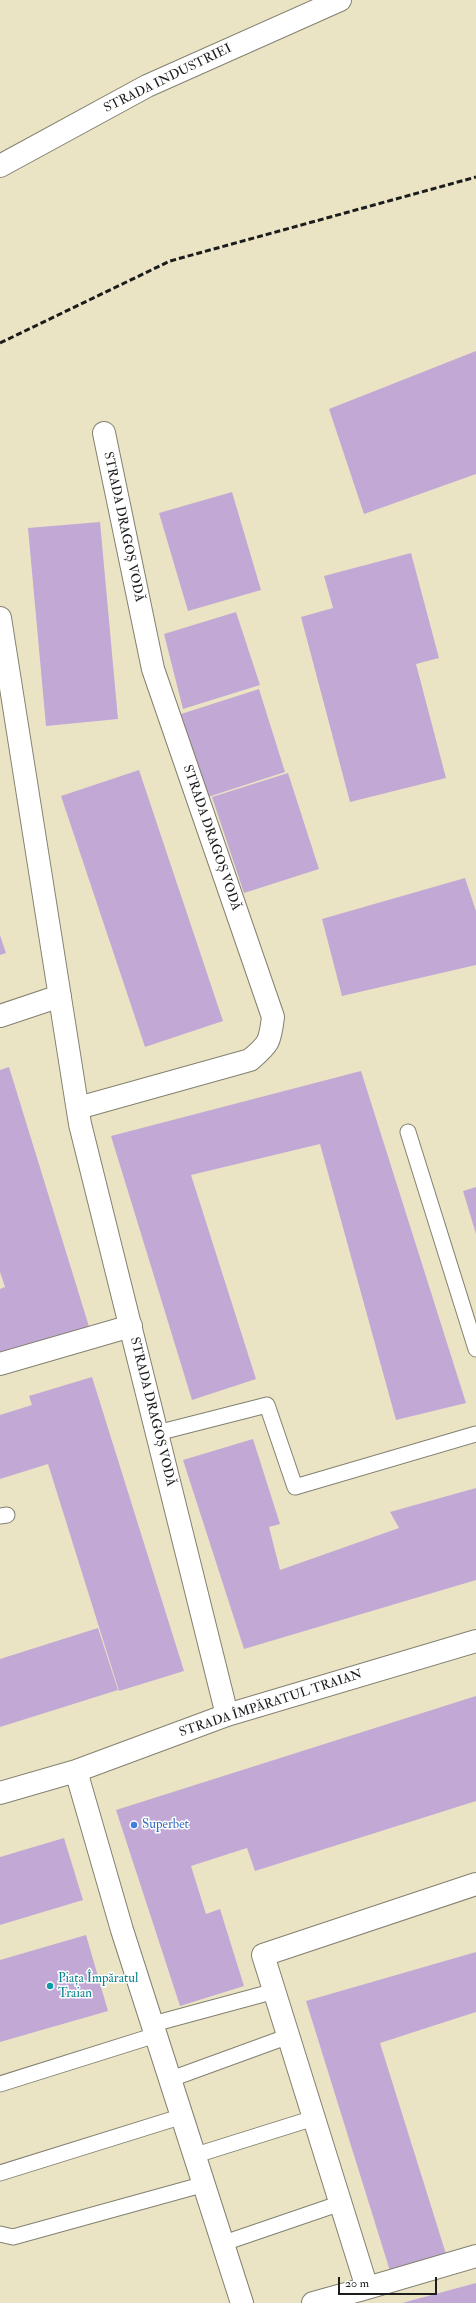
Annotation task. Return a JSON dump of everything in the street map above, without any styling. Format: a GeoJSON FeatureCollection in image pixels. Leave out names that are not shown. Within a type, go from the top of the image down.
{"type":"FeatureCollection","features":[{"type":"Feature","properties":{"kind":"street","name":"STRADA INDUSTRIEI"},"geometry":{"type":"LineString","coordinates":[[0,166],[148,86],[340,0]]}},
{"type":"Feature","properties":{"kind":"street","name":"STRADA DRAGOȘ VODĂ"},"geometry":{"type":"LineString","coordinates":[[78,1108],[250,1060],[263,1049],[271,1039],[273,1017],[152,669],[104,433]]}},
{"type":"Feature","properties":{"kind":"street","name":"STRADA DRAGOȘ VODĂ"},"geometry":{"type":"LineString","coordinates":[[0,618],[9,728],[60,996],[78,1108],[157,1433],[228,1715]]}},
{"type":"Feature","properties":{"kind":"street"},"geometry":{"type":"LineString","coordinates":[[0,1016],[60,996]]}},
{"type":"Feature","properties":{"kind":"street"},"geometry":{"type":"LineString","coordinates":[[0,1364],[131,1326]]}},
{"type":"Feature","properties":{"kind":"street","name":"STRADA ÎMPĂRATUL TRAIAN"},"geometry":{"type":"LineString","coordinates":[[0,1793],[76,1771],[228,1715],[476,1641]]}},
{"type":"Feature","properties":{"kind":"street"},"geometry":{"type":"LineString","coordinates":[[76,1771],[122,1930],[196,2155],[242,2303]]}},
{"type":"Feature","properties":{"kind":"street"},"geometry":{"type":"LineString","coordinates":[[367,2288],[263,1955],[476,1884]]}},
{"type":"Feature","properties":{"kind":"street"},"geometry":{"type":"LineString","coordinates":[[314,2303],[476,2256]]}},
{"type":"Feature","properties":{"kind":"lane"},"geometry":{"type":"LineString","coordinates":[[408,1132],[476,1349]]}},
{"type":"Feature","properties":{"kind":"lane"},"geometry":{"type":"LineString","coordinates":[[157,1433],[267,1405],[294,1487],[476,1434]]}},
{"type":"Feature","properties":{"kind":"lane"},"geometry":{"type":"LineString","coordinates":[[0,2084],[155,2029],[275,1991]]}},
{"type":"Feature","properties":{"kind":"lane"},"geometry":{"type":"LineString","coordinates":[[171,2079],[289,2036]]}},
{"type":"Feature","properties":{"kind":"lane"},"geometry":{"type":"LineString","coordinates":[[0,2172],[183,2116]]}},
{"type":"Feature","properties":{"kind":"lane"},"geometry":{"type":"LineString","coordinates":[[196,2155],[314,2118]]}},
{"type":"Feature","properties":{"kind":"lane"},"geometry":{"type":"LineString","coordinates":[[0,2234],[13,2237],[205,2184]]}},
{"type":"Feature","properties":{"kind":"lane"},"geometry":{"type":"LineString","coordinates":[[224,2243],[341,2203]]}},
{"type":"Feature","properties":{"kind":"building"},"geometry":{"type":"Polygon","coordinates":[[[476,351],[476,474],[364,514],[329,409],[476,351]]]}},
{"type":"Feature","properties":{"kind":"building"},"geometry":{"type":"Polygon","coordinates":[[[232,492],[261,590],[188,611],[159,513],[232,492]]]}},
{"type":"Feature","properties":{"kind":"building"},"geometry":{"type":"Polygon","coordinates":[[[100,522],[118,719],[46,726],[28,528],[100,522]]]}},
{"type":"Feature","properties":{"kind":"building"},"geometry":{"type":"Polygon","coordinates":[[[411,553],[439,658],[416,664],[446,778],[350,802],[301,617],[333,608],[324,576],[411,553]]]}},
{"type":"Feature","properties":{"kind":"building"},"geometry":{"type":"Polygon","coordinates":[[[236,612],[260,685],[183,709],[164,634],[236,612]]]}},
{"type":"Feature","properties":{"kind":"building"},"geometry":{"type":"Polygon","coordinates":[[[259,689],[285,772],[208,797],[181,714],[259,689]]]}},
{"type":"Feature","properties":{"kind":"building"},"geometry":{"type":"Polygon","coordinates":[[[139,770],[223,1021],[145,1047],[61,796],[139,770]]]}},
{"type":"Feature","properties":{"kind":"building"},"geometry":{"type":"Polygon","coordinates":[[[288,773],[319,869],[244,893],[212,797],[288,773]]]}},
{"type":"Feature","properties":{"kind":"building"},"geometry":{"type":"Polygon","coordinates":[[[465,878],[476,911],[476,965],[342,996],[322,919],[465,878]]]}},
{"type":"Feature","properties":{"kind":"building"},"geometry":{"type":"Polygon","coordinates":[[[0,935],[6,953],[0,955],[0,935]]]}},
{"type":"Feature","properties":{"kind":"building"},"geometry":{"type":"Polygon","coordinates":[[[9,1067],[91,1333],[0,1360],[0,1289],[5,1287],[0,1272],[0,1070],[9,1067]]]}},
{"type":"Feature","properties":{"kind":"building"},"geometry":{"type":"Polygon","coordinates":[[[361,1071],[466,1403],[396,1420],[320,1144],[191,1175],[256,1379],[192,1400],[111,1136],[361,1071]]]}},
{"type":"Feature","properties":{"kind":"building"},"geometry":{"type":"Polygon","coordinates":[[[476,1187],[476,1234],[463,1191],[476,1187]]]}},
{"type":"Feature","properties":{"kind":"building"},"geometry":{"type":"Polygon","coordinates":[[[92,1377],[184,1671],[119,1691],[48,1464],[0,1479],[0,1415],[32,1405],[29,1396],[92,1377]]]}},
{"type":"Feature","properties":{"kind":"building"},"geometry":{"type":"Polygon","coordinates":[[[253,1439],[280,1524],[269,1527],[280,1570],[399,1528],[390,1512],[476,1488],[476,1580],[244,1649],[183,1460],[253,1439]]]}},
{"type":"Feature","properties":{"kind":"building"},"geometry":{"type":"Polygon","coordinates":[[[98,1628],[118,1690],[0,1727],[0,1659],[98,1628]]]}},
{"type":"Feature","properties":{"kind":"building"},"geometry":{"type":"Polygon","coordinates":[[[476,1696],[476,1801],[255,1871],[247,1848],[191,1866],[206,1914],[220,1909],[244,1986],[180,2006],[116,1810],[476,1696]]]}},
{"type":"Feature","properties":{"kind":"building"},"geometry":{"type":"Polygon","coordinates":[[[64,1838],[83,1900],[0,1925],[0,1857],[64,1838]]]}},
{"type":"Feature","properties":{"kind":"building","name":"Piața Împăratul Traian"},"geometry":{"type":"Polygon","coordinates":[[[86,1935],[108,2011],[0,2042],[0,1960],[86,1935]]]}},
{"type":"Feature","properties":{"kind":"building"},"geometry":{"type":"Polygon","coordinates":[[[476,1952],[476,2012],[380,2043],[446,2254],[390,2271],[306,2001],[476,1952]]]}},
{"type":"Feature","properties":{"kind":"building"},"geometry":{"type":"Polygon","coordinates":[[[476,2283],[476,2303],[402,2303],[476,2283]]]}},
{"type":"Feature","properties":{"kind":"railway"},"geometry":{"type":"LineString","coordinates":[[0,343],[170,261],[476,177]]}},
{"type":"Feature","properties":{"kind":"place","name":"Superbet"},"geometry":{"type":"Point","coordinates":[134,1825]}},
{"type":"Feature","properties":{"kind":"place","name":"Piața Împăratul Traian"},"geometry":{"type":"Point","coordinates":[50,1986]}}]}
